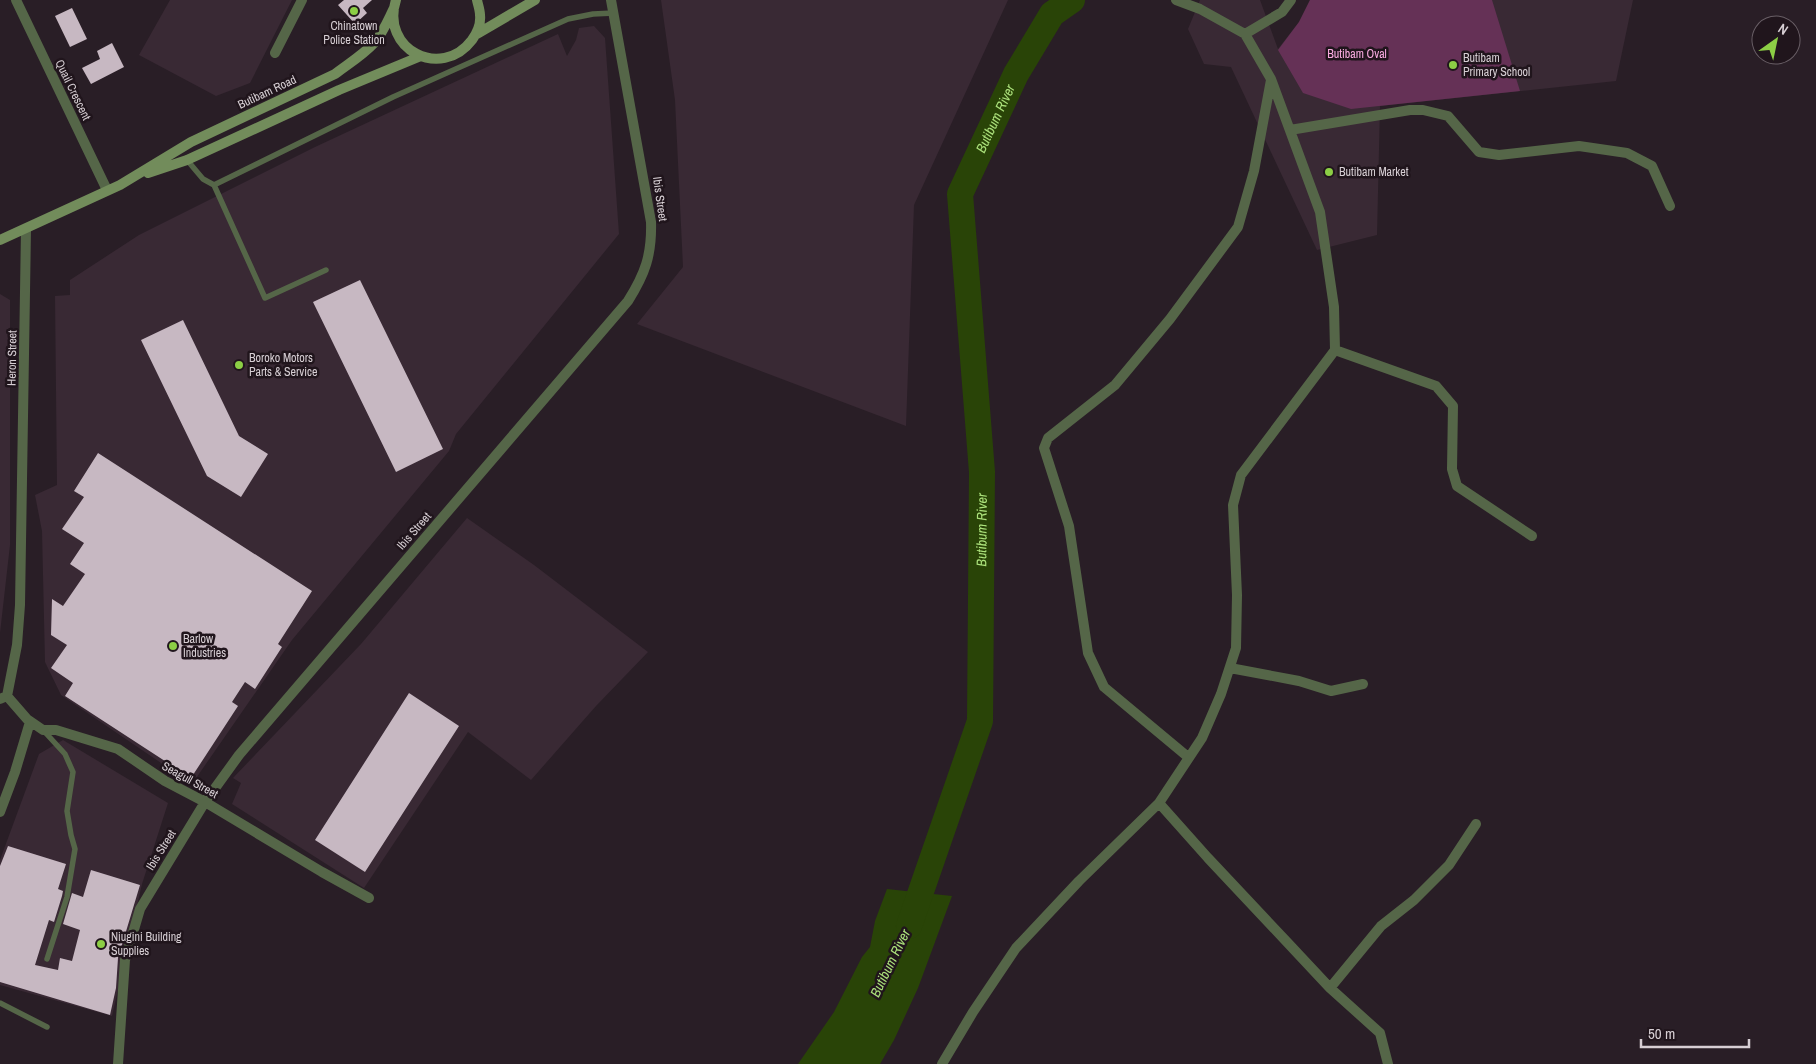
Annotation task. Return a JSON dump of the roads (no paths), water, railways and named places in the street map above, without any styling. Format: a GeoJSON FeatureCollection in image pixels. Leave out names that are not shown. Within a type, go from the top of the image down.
{"type":"FeatureCollection","features":[{"type":"Feature","properties":{"kind":"main road"},"geometry":{"type":"LineString","coordinates":[[477,0],[480,16],[477,34]]}},
{"type":"Feature","properties":{"kind":"main road"},"geometry":{"type":"LineString","coordinates":[[395,4],[393,22],[398,35],[406,47],[421,56],[433,59],[450,58],[466,48],[477,34],[536,0]]}},
{"type":"Feature","properties":{"kind":"main road","name":"Butibam Road"},"geometry":{"type":"LineString","coordinates":[[131,179],[191,142],[335,74],[373,44],[382,32],[395,4]]}},
{"type":"Feature","properties":{"kind":"main road","name":"Butibam Road"},"geometry":{"type":"LineString","coordinates":[[0,240],[131,179],[187,160],[339,90],[421,56]]}},
{"type":"Feature","properties":{"kind":"street","name":"Quail Crescent"},"geometry":{"type":"LineString","coordinates":[[16,0],[107,190]]}},
{"type":"Feature","properties":{"kind":"street"},"geometry":{"type":"LineString","coordinates":[[275,53],[302,0]]}},
{"type":"Feature","properties":{"kind":"street","name":"Ibis Street"},"geometry":{"type":"LineString","coordinates":[[118,1064],[125,960],[140,909],[205,802],[239,755],[628,301],[640,283],[648,261],[652,241],[651,222],[611,0]]}},
{"type":"Feature","properties":{"kind":"street"},"geometry":{"type":"LineString","coordinates":[[942,1064],[973,1012],[1016,948],[1079,881],[1159,803],[1202,738],[1221,694],[1236,648],[1237,604],[1233,504],[1242,475],[1335,350],[1334,307],[1320,212],[1271,79],[1245,34],[1200,9],[1176,0]]}},
{"type":"Feature","properties":{"kind":"street"},"geometry":{"type":"LineString","coordinates":[[1245,34],[1282,12],[1291,0]]}},
{"type":"Feature","properties":{"kind":"street"},"geometry":{"type":"LineString","coordinates":[[1188,757],[1104,687],[1088,653],[1069,526],[1044,448],[1048,438],[1115,385],[1170,319],[1238,227],[1254,170],[1271,79]]}},
{"type":"Feature","properties":{"kind":"street"},"geometry":{"type":"LineString","coordinates":[[1290,130],[1410,110],[1423,110],[1448,116],[1479,152],[1499,154],[1579,146],[1628,153],[1652,166],[1670,206]]}},
{"type":"Feature","properties":{"kind":"street","name":"Heron Street"},"geometry":{"type":"LineString","coordinates":[[3,697],[17,645],[20,605],[26,229]]}},
{"type":"Feature","properties":{"kind":"street"},"geometry":{"type":"LineString","coordinates":[[1335,350],[1436,386],[1453,406],[1452,469],[1457,486],[1532,536]]}},
{"type":"Feature","properties":{"kind":"street"},"geometry":{"type":"LineString","coordinates":[[1230,668],[1299,681],[1331,691],[1363,684]]}},
{"type":"Feature","properties":{"kind":"street","name":"Seagull Street"},"geometry":{"type":"LineString","coordinates":[[3,697],[30,722],[43,730],[56,730],[118,749],[165,781],[205,802],[369,898]]}},
{"type":"Feature","properties":{"kind":"street"},"geometry":{"type":"LineString","coordinates":[[0,812],[15,772],[30,722]]}},
{"type":"Feature","properties":{"kind":"street"},"geometry":{"type":"LineString","coordinates":[[1159,803],[1330,988],[1380,1033],[1388,1064]]}},
{"type":"Feature","properties":{"kind":"street"},"geometry":{"type":"LineString","coordinates":[[1330,988],[1381,926],[1414,900],[1450,865],[1476,824]]}},
{"type":"Feature","properties":{"kind":"lane"},"geometry":{"type":"LineString","coordinates":[[214,185],[400,93],[568,19],[593,14],[614,13]]}},
{"type":"Feature","properties":{"kind":"lane"},"geometry":{"type":"LineString","coordinates":[[187,160],[203,179],[214,185],[265,298],[326,270]]}},
{"type":"Feature","properties":{"kind":"lane"},"geometry":{"type":"LineString","coordinates":[[43,730],[66,754],[73,772],[66,811],[75,849],[68,897],[47,959]]}},
{"type":"Feature","properties":{"kind":"lane"},"geometry":{"type":"LineString","coordinates":[[0,1003],[47,1027]]}},
{"type":"Feature","properties":{"kind":"water"},"geometry":{"type":"Polygon","coordinates":[[[887,889],[952,896],[918,988],[894,1040],[880,1064],[798,1064],[834,1012],[862,957],[870,947],[875,921],[887,889]]]}},
{"type":"Feature","properties":{"kind":"waterway","name":"Butibum River"},"geometry":{"type":"LineString","coordinates":[[909,926],[980,721],[982,472],[960,194],[1016,74],[1052,14],[1072,0]]}},
{"type":"Feature","properties":{"kind":"place","name":"Chinatown Police Station"},"geometry":{"type":"Point","coordinates":[354,11]}},
{"type":"Feature","properties":{"kind":"place","name":"Butibam Primary School"},"geometry":{"type":"Point","coordinates":[1453,65]}},
{"type":"Feature","properties":{"kind":"place","name":"Butibam Market"},"geometry":{"type":"Point","coordinates":[1329,172]}},
{"type":"Feature","properties":{"kind":"place","name":"Boroko Motors Parts & Service"},"geometry":{"type":"Point","coordinates":[239,365]}},
{"type":"Feature","properties":{"kind":"place","name":"Barlow Industries"},"geometry":{"type":"Point","coordinates":[173,646]}},
{"type":"Feature","properties":{"kind":"place","name":"Niugini Building Supplies"},"geometry":{"type":"Point","coordinates":[101,944]}},
{"type":"Feature","properties":{"kind":"park label","name":"Butibam Oval"},"geometry":{"type":"Point","coordinates":[1357,54]}}]}
